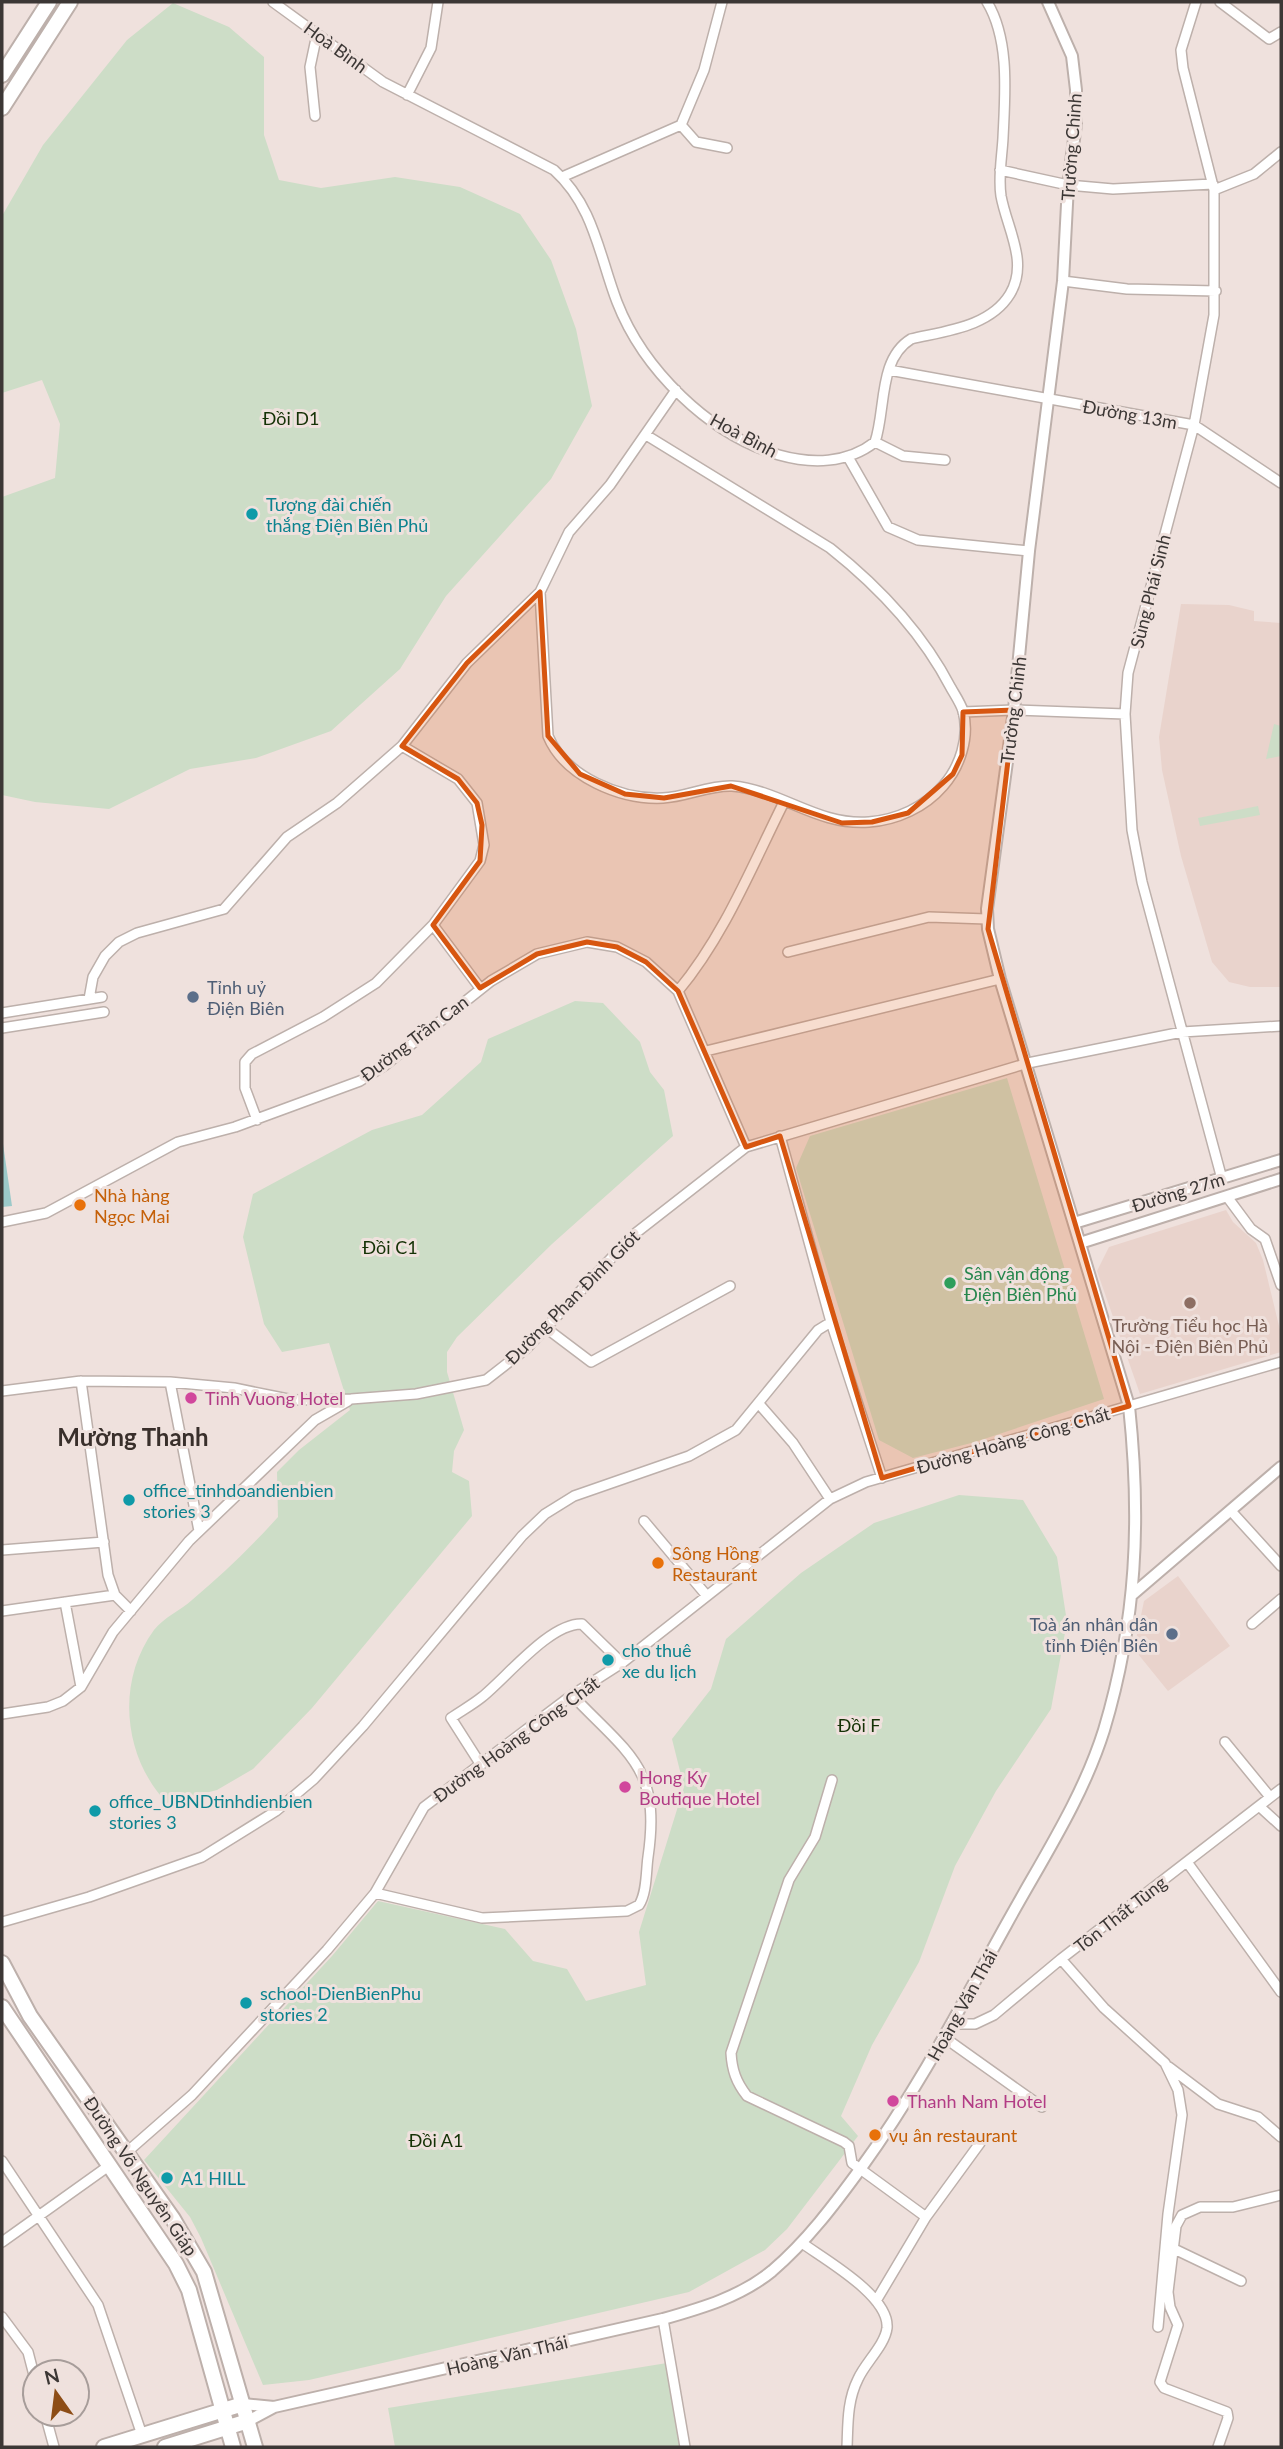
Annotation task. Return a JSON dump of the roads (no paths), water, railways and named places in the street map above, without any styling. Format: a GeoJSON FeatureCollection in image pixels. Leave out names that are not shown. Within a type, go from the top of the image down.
{"type":"FeatureCollection","features":[{"type":"Feature","properties":{"kind":"highway"},"geometry":{"type":"LineString","coordinates":[[2,75],[49,2]]}},
{"type":"Feature","properties":{"kind":"highway"},"geometry":{"type":"LineString","coordinates":[[2,108],[70,2]]}},
{"type":"Feature","properties":{"kind":"highway","name":"Đường Võ Nguyên Giáp"},"geometry":{"type":"LineString","coordinates":[[2,1963],[30,2017],[127,2152],[204,2272],[255,2447]]}},
{"type":"Feature","properties":{"kind":"highway","name":"Đường Võ Nguyên Giáp"},"geometry":{"type":"LineString","coordinates":[[2,2007],[162,2239],[189,2290],[233,2447]]}},
{"type":"Feature","properties":{"kind":"highway"},"geometry":{"type":"LineString","coordinates":[[110,2165],[127,2152]]}},
{"type":"Feature","properties":{"kind":"highway"},"geometry":{"type":"LineString","coordinates":[[104,2447],[243,2404]]}},
{"type":"Feature","properties":{"kind":"highway"},"geometry":{"type":"LineString","coordinates":[[165,2447],[248,2421]]}},
{"type":"Feature","properties":{"kind":"street","name":"Hoà Bình"},"geometry":{"type":"LineString","coordinates":[[273,2],[383,82],[554,170],[562,177],[592,226],[627,323],[641,348],[676,390],[709,418],[763,450],[810,461],[848,457],[875,442]]}},
{"type":"Feature","properties":{"kind":"street"},"geometry":{"type":"LineString","coordinates":[[407,95],[431,48],[439,2]]}},
{"type":"Feature","properties":{"kind":"street"},"geometry":{"type":"LineString","coordinates":[[562,177],[681,125],[704,70],[722,2]]}},
{"type":"Feature","properties":{"kind":"street"},"geometry":{"type":"LineString","coordinates":[[946,460],[903,456],[875,442],[888,370],[901,345],[911,339],[987,317],[1002,306],[1012,292],[1018,262],[1015,240],[1001,194],[1002,46],[987,2]]}},
{"type":"Feature","properties":{"kind":"street","name":"Trường Chinh"},"geometry":{"type":"LineString","coordinates":[[1048,2],[1072,56],[1076,124],[1068,185],[1063,281],[1046,399],[1014,710],[987,919],[1000,979],[1028,1063],[1129,1406]]}},
{"type":"Feature","properties":{"kind":"street","name":"Sùng Phái Sinh"},"geometry":{"type":"LineString","coordinates":[[1196,2],[1181,50],[1182,68],[1213,187],[1216,292],[1209,357],[1194,425],[1128,673],[1125,714],[1132,830],[1142,882],[1222,1179]]}},
{"type":"Feature","properties":{"kind":"street"},"geometry":{"type":"LineString","coordinates":[[1220,2],[1269,39],[1281,32]]}},
{"type":"Feature","properties":{"kind":"street"},"geometry":{"type":"LineString","coordinates":[[315,116],[310,67],[317,34]]}},
{"type":"Feature","properties":{"kind":"street"},"geometry":{"type":"LineString","coordinates":[[681,125],[696,142],[727,148]]}},
{"type":"Feature","properties":{"kind":"street"},"geometry":{"type":"LineString","coordinates":[[1000,170],[1068,185],[1151,190],[1213,187],[1254,174],[1281,152]]}},
{"type":"Feature","properties":{"kind":"street"},"geometry":{"type":"LineString","coordinates":[[1063,281],[1127,289],[1216,292]]}},
{"type":"Feature","properties":{"kind":"street","name":"Đường 13m"},"geometry":{"type":"LineString","coordinates":[[888,370],[1194,425],[1281,483]]}},
{"type":"Feature","properties":{"kind":"street"},"geometry":{"type":"LineString","coordinates":[[89,999],[93,977],[105,956],[119,942],[137,933],[224,909],[286,837],[337,803],[402,746],[467,663],[540,592],[569,532],[610,485],[676,390]]}},
{"type":"Feature","properties":{"kind":"street"},"geometry":{"type":"LineString","coordinates":[[540,592],[548,736],[554,748],[580,774],[625,794],[664,798],[730,786],[842,823],[872,822],[908,813],[937,793],[953,774],[962,755],[963,712],[922,641],[853,566],[830,548],[646,435]]}},
{"type":"Feature","properties":{"kind":"street"},"geometry":{"type":"LineString","coordinates":[[848,457],[888,527],[918,540],[1029,551]]}},
{"type":"Feature","properties":{"kind":"street"},"geometry":{"type":"LineString","coordinates":[[963,712],[1014,710],[1125,714]]}},
{"type":"Feature","properties":{"kind":"street"},"geometry":{"type":"LineString","coordinates":[[257,1120],[245,1088],[245,1062],[252,1054],[323,1017],[376,983],[433,925],[480,862],[484,845],[477,803],[458,779],[402,746]]}},
{"type":"Feature","properties":{"kind":"street"},"geometry":{"type":"LineString","coordinates":[[678,991],[704,957],[729,913],[784,802]]}},
{"type":"Feature","properties":{"kind":"street"},"geometry":{"type":"LineString","coordinates":[[788,952],[929,917],[987,919]]}},
{"type":"Feature","properties":{"kind":"street"},"geometry":{"type":"LineString","coordinates":[[433,925],[480,988]]}},
{"type":"Feature","properties":{"kind":"street","name":"Đường Trần Can"},"geometry":{"type":"LineString","coordinates":[[2,1222],[46,1213],[178,1142],[257,1120],[360,1081],[384,1066],[480,988],[537,954],[587,942],[617,947],[646,962],[678,991],[746,1147]]}},
{"type":"Feature","properties":{"kind":"street"},"geometry":{"type":"LineString","coordinates":[[706,1051],[1000,979]]}},
{"type":"Feature","properties":{"kind":"street"},"geometry":{"type":"LineString","coordinates":[[2,1013],[102,997]]}},
{"type":"Feature","properties":{"kind":"street"},"geometry":{"type":"LineString","coordinates":[[2,1028],[103,1012]]}},
{"type":"Feature","properties":{"kind":"street","name":"Đường Phan Đình Giót"},"geometry":{"type":"LineString","coordinates":[[2,1391],[81,1381],[170,1381],[234,1388],[293,1400],[351,1399],[416,1394],[486,1380],[527,1348],[632,1236],[746,1147],[1028,1063],[1182,1032],[1281,1026]]}},
{"type":"Feature","properties":{"kind":"street"},"geometry":{"type":"LineString","coordinates":[[780,1136],[831,1322],[882,1478]]}},
{"type":"Feature","properties":{"kind":"street","name":"Đường 27m"},"geometry":{"type":"LineString","coordinates":[[1074,1223],[1281,1160]]}},
{"type":"Feature","properties":{"kind":"street"},"geometry":{"type":"LineString","coordinates":[[1222,1179],[1228,1198],[1251,1229],[1265,1239],[1281,1285]]}},
{"type":"Feature","properties":{"kind":"street","name":"Đường 27m"},"geometry":{"type":"LineString","coordinates":[[1080,1243],[1281,1179]]}},
{"type":"Feature","properties":{"kind":"street"},"geometry":{"type":"LineString","coordinates":[[1161,1197],[1167,1216]]}},
{"type":"Feature","properties":{"kind":"street"},"geometry":{"type":"LineString","coordinates":[[546,1328],[591,1362],[730,1286]]}},
{"type":"Feature","properties":{"kind":"street"},"geometry":{"type":"LineString","coordinates":[[2,1922],[89,1897],[202,1857],[276,1811],[313,1779],[363,1726],[522,1536],[545,1514],[574,1496],[689,1456],[717,1443],[736,1430],[818,1330],[831,1322]]}},
{"type":"Feature","properties":{"kind":"street","name":"Đường Hoàng Công Chất"},"geometry":{"type":"LineString","coordinates":[[127,2152],[192,2095],[375,1894],[424,1807],[572,1695],[622,1663],[830,1499],[882,1478],[1281,1362]]}},
{"type":"Feature","properties":{"kind":"street"},"geometry":{"type":"LineString","coordinates":[[81,1381],[108,1575],[116,1595],[131,1611]]}},
{"type":"Feature","properties":{"kind":"street"},"geometry":{"type":"LineString","coordinates":[[170,1381],[199,1531]]}},
{"type":"Feature","properties":{"kind":"street"},"geometry":{"type":"LineString","coordinates":[[2,1714],[47,1707],[63,1701],[81,1687],[113,1632],[199,1531],[315,1420],[351,1399]]}},
{"type":"Feature","properties":{"kind":"street"},"geometry":{"type":"LineString","coordinates":[[759,1404],[793,1443],[830,1499]]}},
{"type":"Feature","properties":{"kind":"street","name":"Hoàng Văn Thái"},"geometry":{"type":"LineString","coordinates":[[274,2407],[663,2319],[734,2295],[768,2274],[802,2243],[892,2127],[953,2024],[1063,1825],[1092,1765],[1119,1672],[1133,1594],[1138,1510],[1129,1406]]}},
{"type":"Feature","properties":{"kind":"street"},"geometry":{"type":"LineString","coordinates":[[1133,1594],[1281,1467]]}},
{"type":"Feature","properties":{"kind":"street"},"geometry":{"type":"LineString","coordinates":[[1231,1511],[1281,1566]]}},
{"type":"Feature","properties":{"kind":"street"},"geometry":{"type":"LineString","coordinates":[[644,1521],[707,1595]]}},
{"type":"Feature","properties":{"kind":"street"},"geometry":{"type":"LineString","coordinates":[[2,1550],[104,1542]]}},
{"type":"Feature","properties":{"kind":"street"},"geometry":{"type":"LineString","coordinates":[[2,1611],[116,1595]]}},
{"type":"Feature","properties":{"kind":"street"},"geometry":{"type":"LineString","coordinates":[[1252,1624],[1281,1599]]}},
{"type":"Feature","properties":{"kind":"street"},"geometry":{"type":"LineString","coordinates":[[65,1602],[81,1687]]}},
{"type":"Feature","properties":{"kind":"street"},"geometry":{"type":"LineString","coordinates":[[481,1765],[451,1718],[481,1698],[552,1635],[572,1623],[582,1624],[622,1663]]}},
{"type":"Feature","properties":{"kind":"street"},"geometry":{"type":"LineString","coordinates":[[375,1894],[482,1918],[627,1911],[639,1905],[650,1845],[649,1790],[635,1761],[572,1695]]}},
{"type":"Feature","properties":{"kind":"street"},"geometry":{"type":"LineString","coordinates":[[1225,1742],[1270,1797]]}},
{"type":"Feature","properties":{"kind":"street"},"geometry":{"type":"LineString","coordinates":[[832,1780],[815,1837],[789,1880],[731,2053],[732,2068],[737,2084],[747,2096],[844,2141],[849,2147],[852,2163],[926,2217]]}},
{"type":"Feature","properties":{"kind":"street","name":"Tôn Thất Tùng"},"geometry":{"type":"LineString","coordinates":[[953,2024],[975,2024],[994,2015],[1061,1959],[1281,1789]]}},
{"type":"Feature","properties":{"kind":"street"},"geometry":{"type":"LineString","coordinates":[[1259,1805],[1281,1826]]}},
{"type":"Feature","properties":{"kind":"street"},"geometry":{"type":"LineString","coordinates":[[1187,1862],[1281,1992]]}},
{"type":"Feature","properties":{"kind":"street"},"geometry":{"type":"LineString","coordinates":[[1061,1959],[1104,2008],[1165,2063],[1219,2104],[1258,2117],[1281,2137]]}},
{"type":"Feature","properties":{"kind":"street"},"geometry":{"type":"LineString","coordinates":[[945,2038],[1042,2107]]}},
{"type":"Feature","properties":{"kind":"street"},"geometry":{"type":"LineString","coordinates":[[1158,2327],[1182,2115],[1178,2090],[1165,2063]]}},
{"type":"Feature","properties":{"kind":"street"},"geometry":{"type":"LineString","coordinates":[[876,2301],[926,2217],[980,2143]]}},
{"type":"Feature","properties":{"kind":"street"},"geometry":{"type":"LineString","coordinates":[[2,2161],[98,2305],[142,2435]]}},
{"type":"Feature","properties":{"kind":"street"},"geometry":{"type":"LineString","coordinates":[[2,2242],[110,2165]]}},
{"type":"Feature","properties":{"kind":"street"},"geometry":{"type":"LineString","coordinates":[[1218,2447],[1228,2418],[1224,2410],[1164,2388],[1160,2382],[1178,2325],[1168,2301],[1169,2247],[1178,2220],[1187,2212],[1200,2207],[1233,2207],[1281,2196]]}},
{"type":"Feature","properties":{"kind":"street"},"geometry":{"type":"LineString","coordinates":[[802,2243],[857,2282],[876,2301],[885,2317],[886,2332],[856,2381],[847,2424],[847,2447]]}},
{"type":"Feature","properties":{"kind":"street"},"geometry":{"type":"LineString","coordinates":[[1169,2247],[1241,2281]]}},
{"type":"Feature","properties":{"kind":"street"},"geometry":{"type":"LineString","coordinates":[[2,2317],[30,2358]]}},
{"type":"Feature","properties":{"kind":"street"},"geometry":{"type":"LineString","coordinates":[[663,2319],[685,2447]]}},
{"type":"Feature","properties":{"kind":"street"},"geometry":{"type":"LineString","coordinates":[[243,2404],[274,2407]]}},
{"type":"Feature","properties":{"kind":"street"},"geometry":{"type":"LineString","coordinates":[[248,2421],[274,2407]]}},
{"type":"Feature","properties":{"kind":"street"},"geometry":{"type":"LineString","coordinates":[[49,2428],[54,2447]]}},
{"type":"Feature","properties":{"kind":"water"},"geometry":{"type":"Polygon","coordinates":[[[2,1137],[12,1206],[2,1207],[2,1137]]]}},
{"type":"Feature","properties":{"kind":"place","name":"Tượng đài chiến thắng Điện Biên Phủ"},"geometry":{"type":"Point","coordinates":[252,514]}},
{"type":"Feature","properties":{"kind":"place","name":"Tỉnh uỷ Điện Biên"},"geometry":{"type":"Point","coordinates":[193,997]}},
{"type":"Feature","properties":{"kind":"place","name":"Nhà hàng Ngọc Mai"},"geometry":{"type":"Point","coordinates":[80,1205]}},
{"type":"Feature","properties":{"kind":"place","name":"Sân vận động Điện Biên Phủ"},"geometry":{"type":"Point","coordinates":[950,1283]}},
{"type":"Feature","properties":{"kind":"place","name":"Trường Tiểu học Hà Nội - Điện Biên Phủ"},"geometry":{"type":"Point","coordinates":[1190,1303]}},
{"type":"Feature","properties":{"kind":"place","name":"Tinh Vuong Hotel"},"geometry":{"type":"Point","coordinates":[191,1398]}},
{"type":"Feature","properties":{"kind":"place","name":"office_tinhdoandienbien stories 3"},"geometry":{"type":"Point","coordinates":[129,1500]}},
{"type":"Feature","properties":{"kind":"place","name":"Sông Hồng Restaurant"},"geometry":{"type":"Point","coordinates":[658,1563]}},
{"type":"Feature","properties":{"kind":"place","name":"Toà án nhân dân tỉnh Điện Biên"},"geometry":{"type":"Point","coordinates":[1172,1634]}},
{"type":"Feature","properties":{"kind":"place","name":"cho thuê xe du lịch"},"geometry":{"type":"Point","coordinates":[608,1660]}},
{"type":"Feature","properties":{"kind":"place","name":"Hong Ky Boutique Hotel"},"geometry":{"type":"Point","coordinates":[625,1787]}},
{"type":"Feature","properties":{"kind":"place","name":"office_UBNDtinhdienbien stories 3"},"geometry":{"type":"Point","coordinates":[95,1811]}},
{"type":"Feature","properties":{"kind":"place","name":"school-DienBienPhu stories 2"},"geometry":{"type":"Point","coordinates":[246,2003]}},
{"type":"Feature","properties":{"kind":"place","name":"Thanh Nam Hotel"},"geometry":{"type":"Point","coordinates":[893,2101]}},
{"type":"Feature","properties":{"kind":"place","name":"vụ ân restaurant"},"geometry":{"type":"Point","coordinates":[875,2135]}},
{"type":"Feature","properties":{"kind":"place","name":"A1 HILL"},"geometry":{"type":"Point","coordinates":[167,2178]}},
{"type":"Feature","properties":{"kind":"district","name":"Mường Thanh"},"geometry":{"type":"Point","coordinates":[133,1436]}},
{"type":"Feature","properties":{"kind":"park label","name":"Đồi D1"},"geometry":{"type":"Point","coordinates":[291,418]}},
{"type":"Feature","properties":{"kind":"park label","name":"Đồi C1"},"geometry":{"type":"Point","coordinates":[390,1247]}},
{"type":"Feature","properties":{"kind":"park label","name":"Đồi F"},"geometry":{"type":"Point","coordinates":[859,1725]}},
{"type":"Feature","properties":{"kind":"park label","name":"Đồi A1"},"geometry":{"type":"Point","coordinates":[436,2140]}}]}
